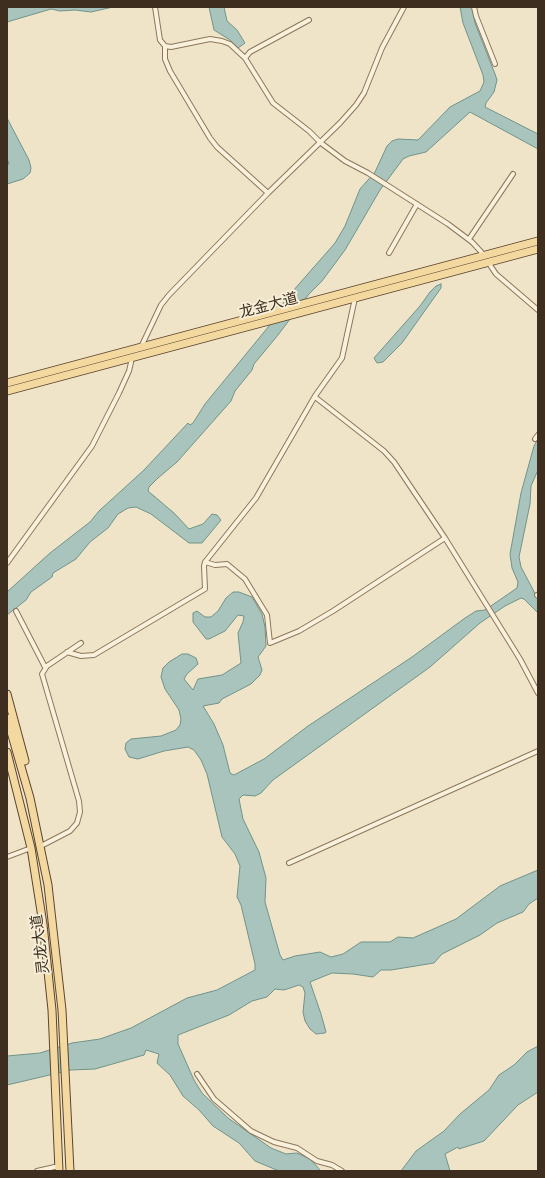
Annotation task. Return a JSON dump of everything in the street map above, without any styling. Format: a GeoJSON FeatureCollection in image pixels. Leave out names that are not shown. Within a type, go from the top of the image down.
{"type":"FeatureCollection","features":[{"type":"Feature","properties":{"kind":"main road","name":"龙金大道"},"geometry":{"type":"LineString","coordinates":[[7,383],[538,241]]}},
{"type":"Feature","properties":{"kind":"main road","name":"龙金大道"},"geometry":{"type":"LineString","coordinates":[[7,391],[538,249]]}},
{"type":"Feature","properties":{"kind":"main road"},"geometry":{"type":"LineString","coordinates":[[7,694],[25,762],[38,830]]}},
{"type":"Feature","properties":{"kind":"main road","name":"灵龙大道"},"geometry":{"type":"LineString","coordinates":[[7,718],[38,830],[55,938],[64,1036],[70,1171]]}},
{"type":"Feature","properties":{"kind":"main road","name":"灵龙大道"},"geometry":{"type":"LineString","coordinates":[[7,752],[31,848],[48,968],[54,1039],[59,1168]]}},
{"type":"Feature","properties":{"kind":"main road"},"geometry":{"type":"LineString","coordinates":[[7,770],[14,795],[25,822]]}},
{"type":"Feature","properties":{"kind":"street"},"geometry":{"type":"LineString","coordinates":[[155,7],[160,40],[164,46],[165,59],[170,71],[210,138],[217,147],[268,193]]}},
{"type":"Feature","properties":{"kind":"street"},"geometry":{"type":"LineString","coordinates":[[140,347],[161,305],[169,295],[268,193],[321,143],[360,99],[382,48],[404,7]]}},
{"type":"Feature","properties":{"kind":"street"},"geometry":{"type":"LineString","coordinates":[[474,7],[476,16],[495,64]]}},
{"type":"Feature","properties":{"kind":"street"},"geometry":{"type":"LineString","coordinates":[[244,58],[250,52],[310,20]]}},
{"type":"Feature","properties":{"kind":"street"},"geometry":{"type":"LineString","coordinates":[[164,46],[171,47],[205,39],[218,40],[230,44],[244,58],[270,99],[309,131],[321,143],[345,161],[368,173],[418,204],[469,239],[484,256]]}},
{"type":"Feature","properties":{"kind":"street"},"geometry":{"type":"LineString","coordinates":[[469,239],[513,174]]}},
{"type":"Feature","properties":{"kind":"street"},"geometry":{"type":"LineString","coordinates":[[389,253],[418,204]]}},
{"type":"Feature","properties":{"kind":"street"},"geometry":{"type":"LineString","coordinates":[[488,262],[496,274],[538,310]]}},
{"type":"Feature","properties":{"kind":"street"},"geometry":{"type":"LineString","coordinates":[[67,652],[81,656],[94,655],[202,592],[206,585],[205,562],[256,498],[315,397],[344,356],[348,324],[356,298]]}},
{"type":"Feature","properties":{"kind":"street"},"geometry":{"type":"LineString","coordinates":[[7,563],[92,446],[129,371],[132,357]]}},
{"type":"Feature","properties":{"kind":"street"},"geometry":{"type":"LineString","coordinates":[[315,397],[387,454],[445,538],[520,659],[538,693]]}},
{"type":"Feature","properties":{"kind":"street"},"geometry":{"type":"LineString","coordinates":[[205,562],[215,565],[227,564],[245,579],[267,615],[270,643],[299,630],[333,611],[445,538]]}},
{"type":"Feature","properties":{"kind":"street"},"geometry":{"type":"LineString","coordinates":[[16,611],[46,667]]}},
{"type":"Feature","properties":{"kind":"street"},"geometry":{"type":"LineString","coordinates":[[41,846],[70,831],[77,823],[80,812],[42,679],[46,667],[81,643]]}},
{"type":"Feature","properties":{"kind":"street"},"geometry":{"type":"LineString","coordinates":[[289,864],[538,751]]}},
{"type":"Feature","properties":{"kind":"street"},"geometry":{"type":"LineString","coordinates":[[7,858],[31,848]]}},
{"type":"Feature","properties":{"kind":"street"},"geometry":{"type":"LineString","coordinates":[[198,1074],[214,1099],[251,1131],[274,1142],[297,1148],[317,1161],[332,1165],[342,1171]]}},
{"type":"Feature","properties":{"kind":"street"},"geometry":{"type":"LineString","coordinates":[[37,1171],[59,1168]]}},
{"type":"Feature","properties":{"kind":"water"},"geometry":{"type":"Polygon","coordinates":[[[7,7],[113,7],[91,12],[75,10],[60,11],[51,9],[7,22],[7,7]]]}},
{"type":"Feature","properties":{"kind":"water"},"geometry":{"type":"Polygon","coordinates":[[[209,7],[224,7],[227,21],[237,30],[245,43],[238,48],[230,40],[214,30],[209,7]]]}},
{"type":"Feature","properties":{"kind":"water"},"geometry":{"type":"Polygon","coordinates":[[[460,7],[472,7],[475,23],[497,80],[494,92],[486,103],[485,107],[538,134],[538,149],[470,112],[426,152],[403,159],[380,190],[345,250],[322,281],[309,294],[254,364],[252,370],[235,391],[231,401],[177,462],[149,487],[148,491],[174,513],[189,529],[203,524],[212,514],[217,515],[221,520],[202,543],[189,543],[151,514],[136,507],[128,508],[118,514],[108,528],[90,542],[76,559],[53,573],[52,577],[31,592],[26,600],[7,615],[7,592],[50,553],[90,522],[99,511],[144,470],[188,423],[190,425],[193,423],[205,404],[269,326],[285,300],[335,243],[345,226],[360,189],[375,172],[387,146],[392,141],[398,139],[418,140],[450,107],[480,91],[484,82],[483,75],[463,23],[460,7]]]}},
{"type":"Feature","properties":{"kind":"water"},"geometry":{"type":"Polygon","coordinates":[[[7,118],[29,160],[31,168],[30,173],[23,179],[7,184],[7,167],[9,162],[7,160],[7,118]]]}},
{"type":"Feature","properties":{"kind":"water"},"geometry":{"type":"Polygon","coordinates":[[[441,284],[441,288],[402,343],[383,362],[377,363],[374,358],[420,306],[430,292],[436,286],[441,284]]]}},
{"type":"Feature","properties":{"kind":"water"},"geometry":{"type":"Polygon","coordinates":[[[538,439],[538,470],[531,486],[530,504],[519,557],[521,567],[538,599],[538,613],[524,599],[521,598],[505,606],[480,623],[430,667],[273,780],[261,793],[255,796],[243,795],[239,799],[243,819],[259,852],[266,878],[265,902],[280,955],[283,960],[295,956],[320,952],[331,957],[343,954],[361,942],[390,942],[398,937],[413,938],[456,919],[500,886],[538,870],[538,898],[529,904],[523,912],[497,923],[480,935],[442,954],[434,963],[391,970],[381,970],[373,977],[332,973],[310,982],[321,1014],[325,1033],[316,1034],[310,1029],[305,1021],[303,1012],[305,993],[303,987],[299,985],[284,990],[275,989],[267,997],[252,1001],[229,1015],[178,1035],[178,1044],[194,1080],[202,1093],[228,1118],[271,1148],[286,1154],[297,1153],[310,1159],[321,1171],[279,1171],[255,1161],[239,1143],[213,1126],[199,1110],[183,1096],[170,1075],[157,1063],[159,1054],[146,1050],[144,1055],[95,1069],[71,1070],[7,1085],[7,1056],[40,1053],[72,1043],[100,1039],[131,1028],[187,998],[217,990],[255,970],[255,964],[241,905],[237,897],[240,866],[235,854],[222,837],[207,774],[201,760],[194,750],[188,747],[164,751],[138,759],[129,757],[125,749],[126,743],[131,739],[161,736],[176,730],[180,725],[181,719],[179,710],[165,689],[161,677],[163,668],[169,662],[182,654],[188,654],[196,658],[198,664],[187,674],[184,679],[193,690],[198,679],[222,675],[241,663],[238,633],[244,616],[238,615],[225,631],[206,639],[193,622],[193,613],[197,611],[205,617],[211,617],[218,611],[226,598],[233,592],[239,592],[252,597],[262,614],[265,627],[266,646],[258,657],[262,670],[260,675],[251,684],[222,699],[219,703],[203,706],[214,724],[223,745],[230,773],[234,775],[264,759],[308,726],[412,657],[465,618],[476,611],[485,610],[517,588],[518,582],[512,568],[510,554],[521,493],[534,446],[538,439]]]}},
{"type":"Feature","properties":{"kind":"water"},"geometry":{"type":"Polygon","coordinates":[[[538,1046],[538,1092],[518,1105],[484,1141],[459,1149],[458,1147],[445,1154],[450,1171],[401,1171],[416,1151],[444,1131],[460,1114],[489,1090],[499,1075],[514,1065],[527,1052],[538,1046]]]}}]}
